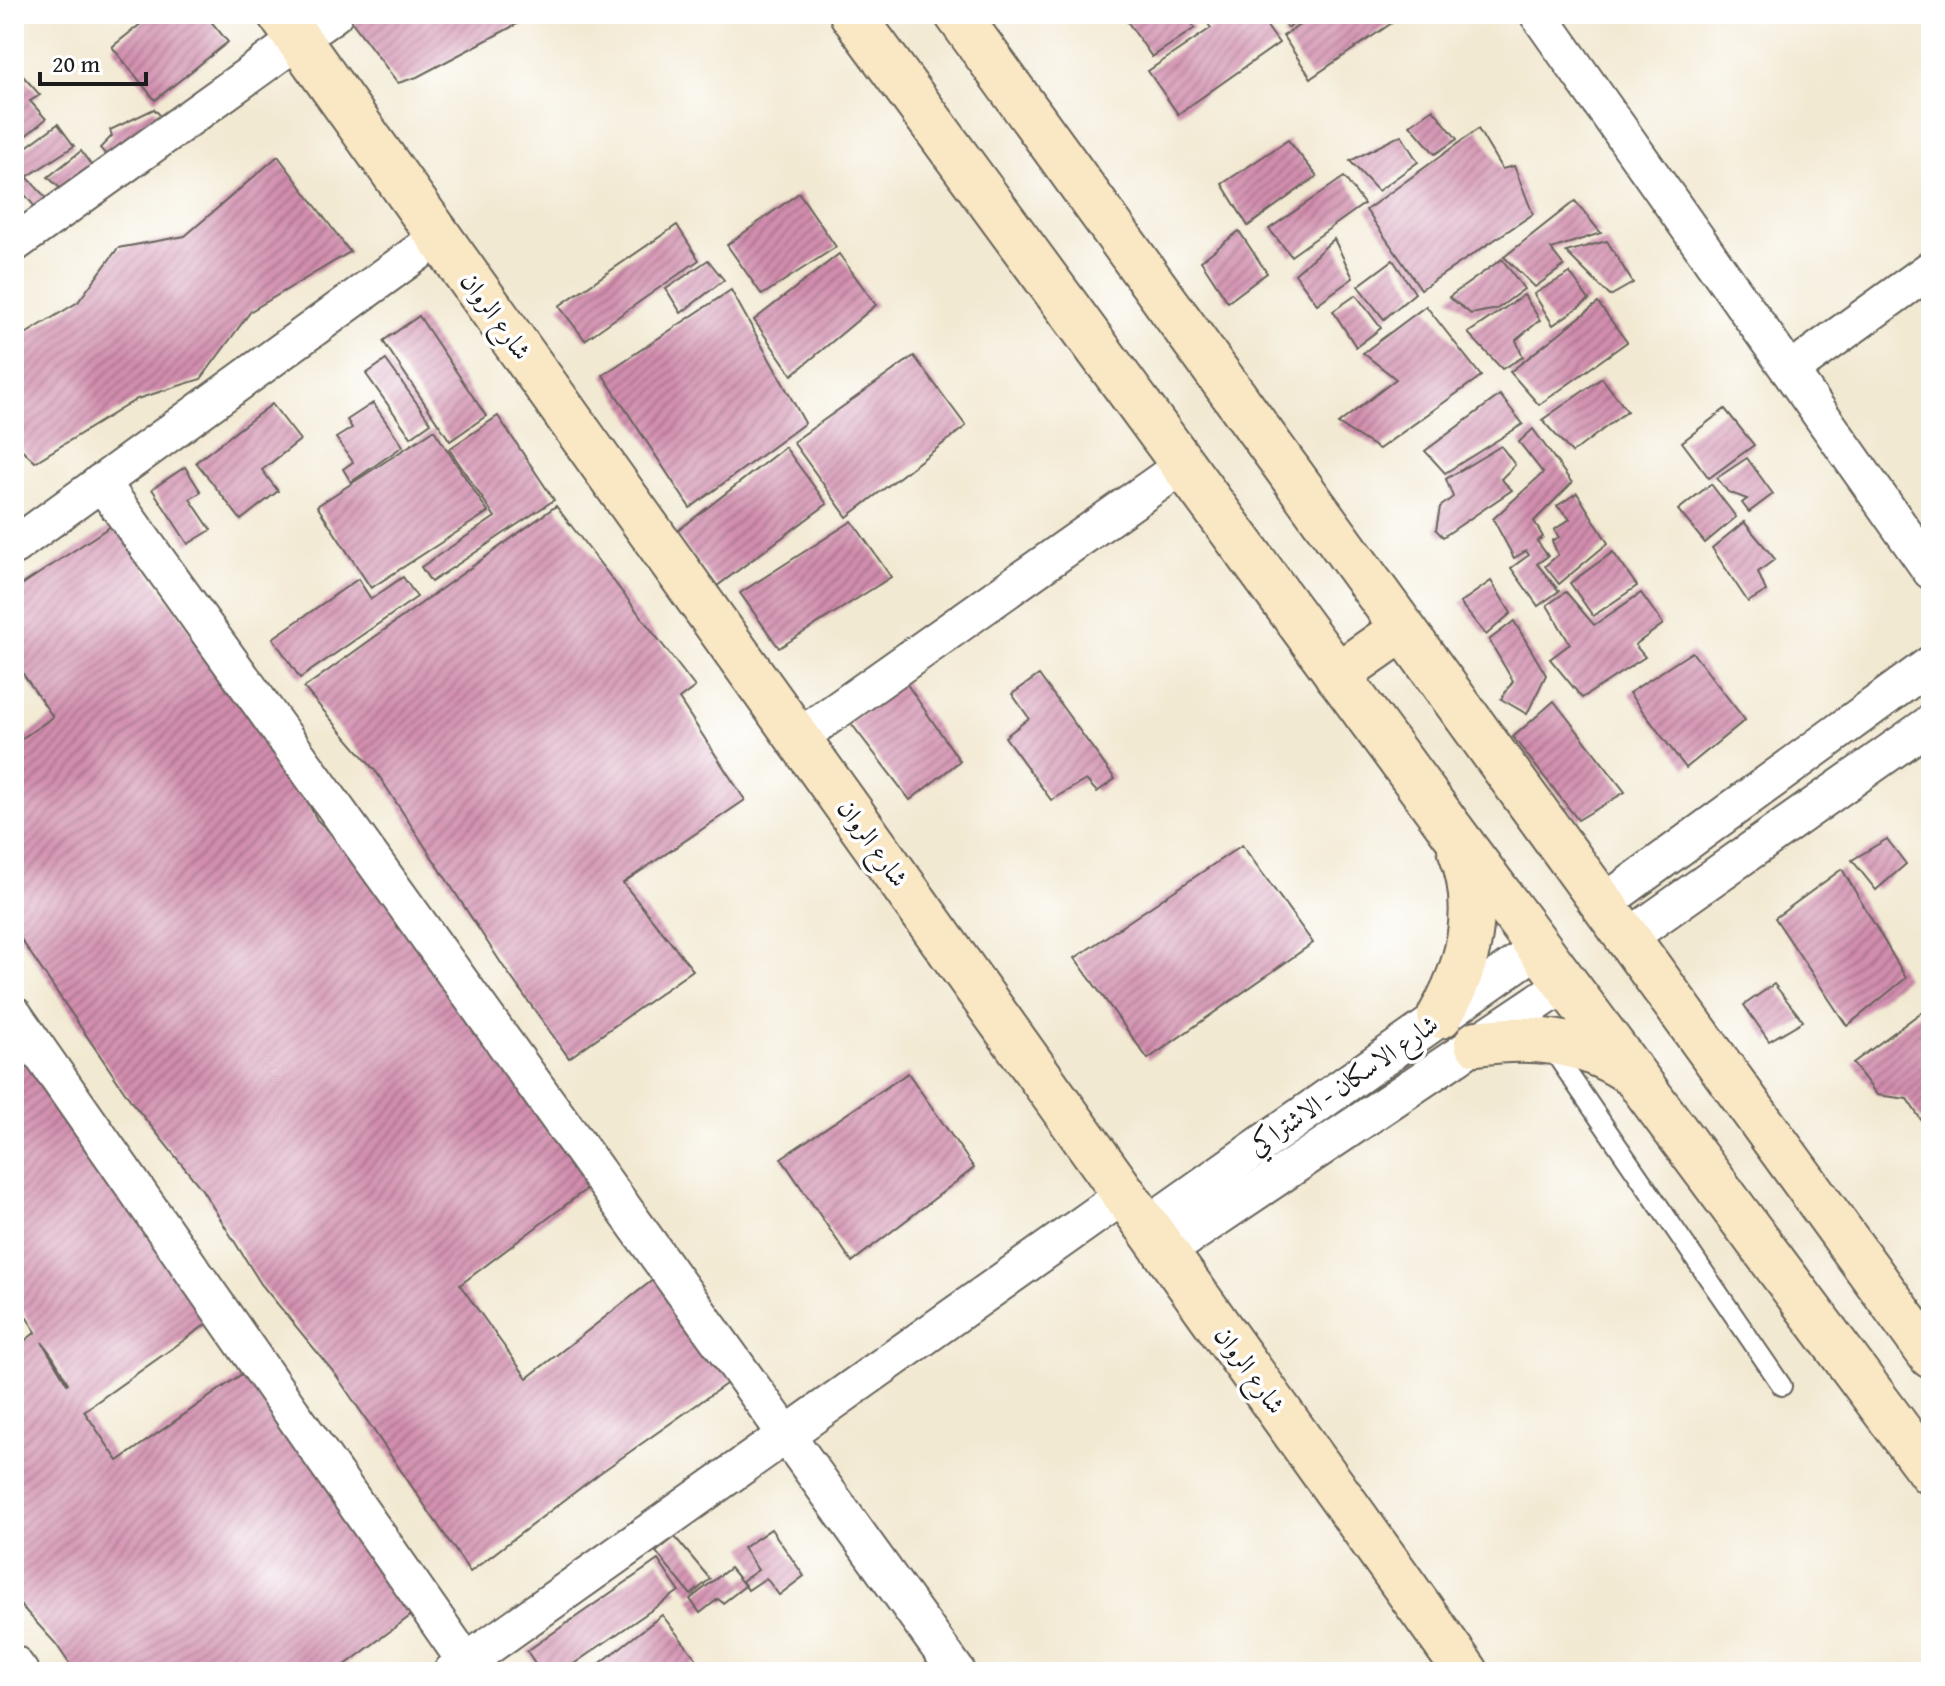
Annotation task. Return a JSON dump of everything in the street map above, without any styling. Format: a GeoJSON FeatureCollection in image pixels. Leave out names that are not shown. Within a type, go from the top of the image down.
{"type":"FeatureCollection","features":[{"type":"Feature","properties":{"kind":"main road"},"geometry":{"type":"LineString","coordinates":[[852,14],[1453,832],[1931,1473]]}},
{"type":"Feature","properties":{"kind":"main road"},"geometry":{"type":"LineString","coordinates":[[957,14],[1401,630],[1526,802],[1617,920],[1931,1356]]}},
{"type":"Feature","properties":{"kind":"main road","name":"شارع الروان"},"geometry":{"type":"LineString","coordinates":[[289,27],[1466,1672]]}},
{"type":"Feature","properties":{"kind":"main road"},"geometry":{"type":"LineString","coordinates":[[1337,675],[1401,630]]}},
{"type":"Feature","properties":{"kind":"main road"},"geometry":{"type":"LineString","coordinates":[[1440,1016],[1456,988],[1472,926],[1465,862],[1453,832]]}},
{"type":"Feature","properties":{"kind":"main road"},"geometry":{"type":"LineString","coordinates":[[1477,1043],[1511,1038],[1545,1039],[1610,1059],[1639,1078]]}},
{"type":"Feature","properties":{"kind":"street"},"geometry":{"type":"LineString","coordinates":[[14,244],[289,27],[334,14]]}},
{"type":"Feature","properties":{"kind":"street"},"geometry":{"type":"LineString","coordinates":[[1538,14],[1931,571]]}},
{"type":"Feature","properties":{"kind":"street"},"geometry":{"type":"LineString","coordinates":[[14,546],[439,237]]}},
{"type":"Feature","properties":{"kind":"street"},"geometry":{"type":"LineString","coordinates":[[1791,370],[1931,269]]}},
{"type":"Feature","properties":{"kind":"street"},"geometry":{"type":"LineString","coordinates":[[798,738],[1185,464]]}},
{"type":"Feature","properties":{"kind":"street"},"geometry":{"type":"LineString","coordinates":[[101,482],[957,1672]]}},
{"type":"Feature","properties":{"kind":"street"},"geometry":{"type":"LineString","coordinates":[[1617,920],[1931,664]]}},
{"type":"Feature","properties":{"kind":"street"},"geometry":{"type":"LineString","coordinates":[[1617,920],[1931,723]]}},
{"type":"Feature","properties":{"kind":"street","name":"شارع الاسكان - الاشتراكي"},"geometry":{"type":"LineString","coordinates":[[1146,1224],[1540,947]]}},
{"type":"Feature","properties":{"kind":"street","name":"شارع الاسكان - الاشتراكي"},"geometry":{"type":"LineString","coordinates":[[1146,1224],[1477,1043],[1566,983]]}},
{"type":"Feature","properties":{"kind":"street"},"geometry":{"type":"LineString","coordinates":[[14,1015],[463,1669],[786,1435],[1146,1224]]}},
{"type":"Feature","properties":{"kind":"street"},"geometry":{"type":"LineString","coordinates":[[14,1664],[20,1672]]}},
{"type":"Feature","properties":{"kind":"lane"},"geometry":{"type":"LineString","coordinates":[[1545,1039],[1782,1386]]}},
{"type":"Feature","properties":{"kind":"building"},"geometry":{"type":"Polygon","coordinates":[[[153,14],[205,14],[228,42],[155,100],[112,47],[153,14]]]}},
{"type":"Feature","properties":{"kind":"building"},"geometry":{"type":"Polygon","coordinates":[[[346,14],[536,14],[417,77],[398,83],[346,14]]]}},
{"type":"Feature","properties":{"kind":"building"},"geometry":{"type":"Polygon","coordinates":[[[1137,14],[1185,14],[1195,28],[1152,57],[1127,21],[1137,14]]]}},
{"type":"Feature","properties":{"kind":"building"},"geometry":{"type":"Polygon","coordinates":[[[1201,14],[1258,14],[1279,43],[1178,114],[1148,71],[1211,28],[1201,14]]]}},
{"type":"Feature","properties":{"kind":"building"},"geometry":{"type":"Polygon","coordinates":[[[1277,14],[1308,14],[1288,28],[1277,14]]]}},
{"type":"Feature","properties":{"kind":"building"},"geometry":{"type":"Polygon","coordinates":[[[1316,14],[1405,14],[1311,78],[1283,36],[1316,14]]]}},
{"type":"Feature","properties":{"kind":"building"},"geometry":{"type":"Polygon","coordinates":[[[22,75],[40,95],[30,101],[46,119],[17,143],[14,82],[22,75]]]}},
{"type":"Feature","properties":{"kind":"building"},"geometry":{"type":"Polygon","coordinates":[[[154,109],[168,123],[107,156],[100,148],[112,136],[110,130],[154,109]]]}},
{"type":"Feature","properties":{"kind":"building"},"geometry":{"type":"Polygon","coordinates":[[[1433,109],[1457,139],[1435,154],[1410,125],[1433,109]]]}},
{"type":"Feature","properties":{"kind":"building"},"geometry":{"type":"Polygon","coordinates":[[[58,124],[74,146],[27,177],[47,199],[35,207],[14,182],[14,156],[58,124]]]}},
{"type":"Feature","properties":{"kind":"building"},"geometry":{"type":"Polygon","coordinates":[[[1478,129],[1502,169],[1514,166],[1533,214],[1421,289],[1366,210],[1478,129]]]}},
{"type":"Feature","properties":{"kind":"building"},"geometry":{"type":"Polygon","coordinates":[[[1401,135],[1418,162],[1378,191],[1350,161],[1401,135]]]}},
{"type":"Feature","properties":{"kind":"building"},"geometry":{"type":"Polygon","coordinates":[[[1288,140],[1317,176],[1248,226],[1222,184],[1288,140]]]}},
{"type":"Feature","properties":{"kind":"building"},"geometry":{"type":"Polygon","coordinates":[[[81,151],[96,172],[64,192],[48,177],[81,151]]]}},
{"type":"Feature","properties":{"kind":"building"},"geometry":{"type":"Polygon","coordinates":[[[278,156],[350,252],[251,311],[201,379],[137,399],[35,462],[14,442],[14,341],[78,302],[118,248],[185,236],[278,156]]]}},
{"type":"Feature","properties":{"kind":"building"},"geometry":{"type":"Polygon","coordinates":[[[1344,177],[1364,204],[1291,256],[1269,229],[1344,177]]]}},
{"type":"Feature","properties":{"kind":"building"},"geometry":{"type":"Polygon","coordinates":[[[799,193],[836,247],[762,295],[727,245],[799,193]]]}},
{"type":"Feature","properties":{"kind":"building"},"geometry":{"type":"Polygon","coordinates":[[[1575,201],[1601,233],[1551,249],[1564,266],[1535,287],[1504,257],[1575,201]]]}},
{"type":"Feature","properties":{"kind":"building"},"geometry":{"type":"Polygon","coordinates":[[[677,225],[699,260],[585,340],[559,306],[677,225]]]}},
{"type":"Feature","properties":{"kind":"building"},"geometry":{"type":"Polygon","coordinates":[[[1239,231],[1267,273],[1228,302],[1201,261],[1239,231]]]}},
{"type":"Feature","properties":{"kind":"building"},"geometry":{"type":"Polygon","coordinates":[[[1334,239],[1353,278],[1317,304],[1295,274],[1334,239]]]}},
{"type":"Feature","properties":{"kind":"building"},"geometry":{"type":"Polygon","coordinates":[[[1607,241],[1633,283],[1610,296],[1566,252],[1607,241]]]}},
{"type":"Feature","properties":{"kind":"building"},"geometry":{"type":"Polygon","coordinates":[[[839,254],[876,305],[792,375],[754,320],[839,254]]]}},
{"type":"Feature","properties":{"kind":"building"},"geometry":{"type":"Polygon","coordinates":[[[1502,259],[1524,289],[1497,309],[1471,314],[1449,297],[1502,259]]]}},
{"type":"Feature","properties":{"kind":"building"},"geometry":{"type":"Polygon","coordinates":[[[708,260],[724,280],[681,313],[666,289],[708,260]]]}},
{"type":"Feature","properties":{"kind":"building"},"geometry":{"type":"Polygon","coordinates":[[[1393,260],[1415,293],[1384,319],[1358,286],[1393,260]]]}},
{"type":"Feature","properties":{"kind":"building"},"geometry":{"type":"Polygon","coordinates":[[[1570,273],[1589,300],[1553,325],[1534,294],[1570,273]]]}},
{"type":"Feature","properties":{"kind":"building"},"geometry":{"type":"Polygon","coordinates":[[[731,290],[805,423],[690,508],[603,375],[731,290]]]}},
{"type":"Feature","properties":{"kind":"building"},"geometry":{"type":"Polygon","coordinates":[[[1356,295],[1381,328],[1356,347],[1333,311],[1356,295]]]}},
{"type":"Feature","properties":{"kind":"building"},"geometry":{"type":"Polygon","coordinates":[[[1524,295],[1540,320],[1516,340],[1523,357],[1502,369],[1468,333],[1524,295]]]}},
{"type":"Feature","properties":{"kind":"building"},"geometry":{"type":"Polygon","coordinates":[[[1598,303],[1627,342],[1539,405],[1510,372],[1598,303]]]}},
{"type":"Feature","properties":{"kind":"building"},"geometry":{"type":"Polygon","coordinates":[[[1426,306],[1481,376],[1379,449],[1338,424],[1396,379],[1363,353],[1426,306]]]}},
{"type":"Feature","properties":{"kind":"building"},"geometry":{"type":"Polygon","coordinates":[[[419,316],[486,416],[450,441],[383,341],[419,316]]]}},
{"type":"Feature","properties":{"kind":"building"},"geometry":{"type":"Polygon","coordinates":[[[914,356],[966,426],[847,517],[793,442],[914,356]]]}},
{"type":"Feature","properties":{"kind":"building"},"geometry":{"type":"Polygon","coordinates":[[[386,360],[431,423],[411,437],[366,374],[386,360]]]}},
{"type":"Feature","properties":{"kind":"building"},"geometry":{"type":"Polygon","coordinates":[[[1602,378],[1627,411],[1572,453],[1542,420],[1602,378]]]}},
{"type":"Feature","properties":{"kind":"building"},"geometry":{"type":"Polygon","coordinates":[[[1500,395],[1523,424],[1445,473],[1425,451],[1500,395]]]}},
{"type":"Feature","properties":{"kind":"building"},"geometry":{"type":"Polygon","coordinates":[[[373,403],[403,446],[351,482],[343,469],[353,462],[336,438],[352,428],[347,420],[373,403]]]}},
{"type":"Feature","properties":{"kind":"building"},"geometry":{"type":"Polygon","coordinates":[[[272,404],[300,440],[262,470],[278,491],[241,520],[196,462],[272,404]]]}},
{"type":"Feature","properties":{"kind":"building"},"geometry":{"type":"Polygon","coordinates":[[[1725,409],[1754,445],[1709,478],[1682,442],[1725,409]]]}},
{"type":"Feature","properties":{"kind":"building"},"geometry":{"type":"Polygon","coordinates":[[[498,416],[554,500],[431,582],[421,567],[495,517],[449,449],[498,416]]]}},
{"type":"Feature","properties":{"kind":"building"},"geometry":{"type":"Polygon","coordinates":[[[1533,429],[1572,483],[1534,521],[1543,537],[1537,541],[1548,556],[1537,564],[1559,591],[1538,606],[1511,568],[1529,555],[1526,551],[1514,558],[1493,519],[1543,473],[1519,442],[1533,429]]]}},
{"type":"Feature","properties":{"kind":"building"},"geometry":{"type":"Polygon","coordinates":[[[434,430],[488,512],[371,588],[317,506],[434,430]]]}},
{"type":"Feature","properties":{"kind":"building"},"geometry":{"type":"Polygon","coordinates":[[[1501,446],[1515,465],[1501,479],[1512,490],[1443,537],[1436,530],[1440,507],[1453,497],[1446,479],[1501,446]]]}},
{"type":"Feature","properties":{"kind":"building"},"geometry":{"type":"Polygon","coordinates":[[[785,447],[827,504],[717,586],[675,533],[785,447]]]}},
{"type":"Feature","properties":{"kind":"building"},"geometry":{"type":"Polygon","coordinates":[[[1747,458],[1773,494],[1749,512],[1742,503],[1747,499],[1728,492],[1717,478],[1747,458]]]}},
{"type":"Feature","properties":{"kind":"building"},"geometry":{"type":"Polygon","coordinates":[[[185,467],[201,492],[190,499],[211,530],[188,544],[152,489],[185,467]]]}},
{"type":"Feature","properties":{"kind":"building"},"geometry":{"type":"Polygon","coordinates":[[[1711,484],[1736,517],[1705,543],[1678,510],[1711,484]]]}},
{"type":"Feature","properties":{"kind":"building"},"geometry":{"type":"Polygon","coordinates":[[[1577,493],[1608,543],[1559,584],[1545,566],[1558,555],[1552,541],[1559,537],[1554,530],[1570,519],[1557,506],[1577,493]]]}},
{"type":"Feature","properties":{"kind":"building"},"geometry":{"type":"Polygon","coordinates":[[[556,506],[695,687],[679,699],[745,800],[623,883],[693,970],[569,1058],[503,966],[377,773],[304,688],[556,506]]]}},
{"type":"Feature","properties":{"kind":"building"},"geometry":{"type":"Polygon","coordinates":[[[852,521],[891,577],[779,648],[740,593],[852,521]]]}},
{"type":"Feature","properties":{"kind":"building"},"geometry":{"type":"Polygon","coordinates":[[[1744,522],[1775,559],[1758,572],[1766,591],[1748,602],[1712,548],[1744,522]]]}},
{"type":"Feature","properties":{"kind":"building"},"geometry":{"type":"Polygon","coordinates":[[[114,524],[290,768],[317,820],[354,855],[593,1184],[460,1285],[527,1378],[658,1276],[733,1379],[600,1473],[470,1572],[336,1375],[261,1284],[201,1188],[133,1104],[14,929],[14,744],[53,717],[14,661],[14,590],[114,524]]]}},
{"type":"Feature","properties":{"kind":"building"},"geometry":{"type":"Polygon","coordinates":[[[1613,552],[1637,586],[1593,616],[1570,583],[1613,552]]]}},
{"type":"Feature","properties":{"kind":"building"},"geometry":{"type":"Polygon","coordinates":[[[403,577],[417,597],[300,678],[273,638],[358,579],[371,599],[403,577]]]}},
{"type":"Feature","properties":{"kind":"building"},"geometry":{"type":"Polygon","coordinates":[[[1491,581],[1511,613],[1486,635],[1460,603],[1491,581]]]}},
{"type":"Feature","properties":{"kind":"building"},"geometry":{"type":"Polygon","coordinates":[[[1566,592],[1594,625],[1641,593],[1663,624],[1635,645],[1645,657],[1582,698],[1550,659],[1570,644],[1547,605],[1566,592]]]}},
{"type":"Feature","properties":{"kind":"building"},"geometry":{"type":"Polygon","coordinates":[[[1514,621],[1546,675],[1527,714],[1501,699],[1513,681],[1489,640],[1514,621]]]}},
{"type":"Feature","properties":{"kind":"building"},"geometry":{"type":"Polygon","coordinates":[[[1692,652],[1745,720],[1686,768],[1629,693],[1692,652]]]}},
{"type":"Feature","properties":{"kind":"building"},"geometry":{"type":"Polygon","coordinates":[[[1039,675],[1115,779],[1097,792],[1086,780],[1051,800],[1005,737],[1029,718],[1012,694],[1039,675]]]}},
{"type":"Feature","properties":{"kind":"building"},"geometry":{"type":"Polygon","coordinates":[[[904,680],[960,761],[910,800],[850,722],[904,680]]]}},
{"type":"Feature","properties":{"kind":"building"},"geometry":{"type":"Polygon","coordinates":[[[1554,701],[1625,792],[1578,820],[1513,737],[1554,701]]]}},
{"type":"Feature","properties":{"kind":"building"},"geometry":{"type":"Polygon","coordinates":[[[1887,839],[1906,864],[1876,890],[1852,860],[1887,839]]]}},
{"type":"Feature","properties":{"kind":"building"},"geometry":{"type":"Polygon","coordinates":[[[1242,845],[1313,943],[1148,1059],[1075,958],[1242,845]]]}},
{"type":"Feature","properties":{"kind":"building"},"geometry":{"type":"Polygon","coordinates":[[[1842,869],[1906,978],[1847,1026],[1775,918],[1842,869]]]}},
{"type":"Feature","properties":{"kind":"building"},"geometry":{"type":"Polygon","coordinates":[[[1774,984],[1803,1021],[1769,1041],[1744,1005],[1774,984]]]}},
{"type":"Feature","properties":{"kind":"building"},"geometry":{"type":"Polygon","coordinates":[[[1931,1005],[1931,1128],[1928,1130],[1907,1099],[1877,1095],[1853,1063],[1931,1005]]]}},
{"type":"Feature","properties":{"kind":"building"},"geometry":{"type":"Polygon","coordinates":[[[14,1039],[208,1323],[84,1411],[118,1461],[249,1369],[418,1610],[336,1672],[75,1672],[56,1644],[14,1598],[14,1349],[36,1332],[21,1309],[14,1314],[14,1039]],[[42,1342],[67,1384],[68,1383],[42,1342]]]}},
{"type":"Feature","properties":{"kind":"building"},"geometry":{"type":"Polygon","coordinates":[[[908,1073],[974,1168],[852,1262],[781,1158],[908,1073]]]}},
{"type":"Feature","properties":{"kind":"building"},"geometry":{"type":"Polygon","coordinates":[[[771,1529],[804,1576],[779,1595],[766,1578],[748,1590],[742,1581],[758,1570],[743,1548],[771,1529]]]}},
{"type":"Feature","properties":{"kind":"building"},"geometry":{"type":"Polygon","coordinates":[[[675,1537],[710,1579],[691,1595],[656,1552],[675,1537]]]}},
{"type":"Feature","properties":{"kind":"building"},"geometry":{"type":"Polygon","coordinates":[[[658,1560],[679,1591],[562,1672],[541,1672],[527,1651],[658,1560]]]}},
{"type":"Feature","properties":{"kind":"building"},"geometry":{"type":"Polygon","coordinates":[[[730,1568],[745,1586],[723,1603],[718,1599],[700,1613],[690,1599],[730,1568]]]}},
{"type":"Feature","properties":{"kind":"building"},"geometry":{"type":"Polygon","coordinates":[[[662,1615],[698,1661],[684,1672],[589,1672],[662,1615]]]}}]}
